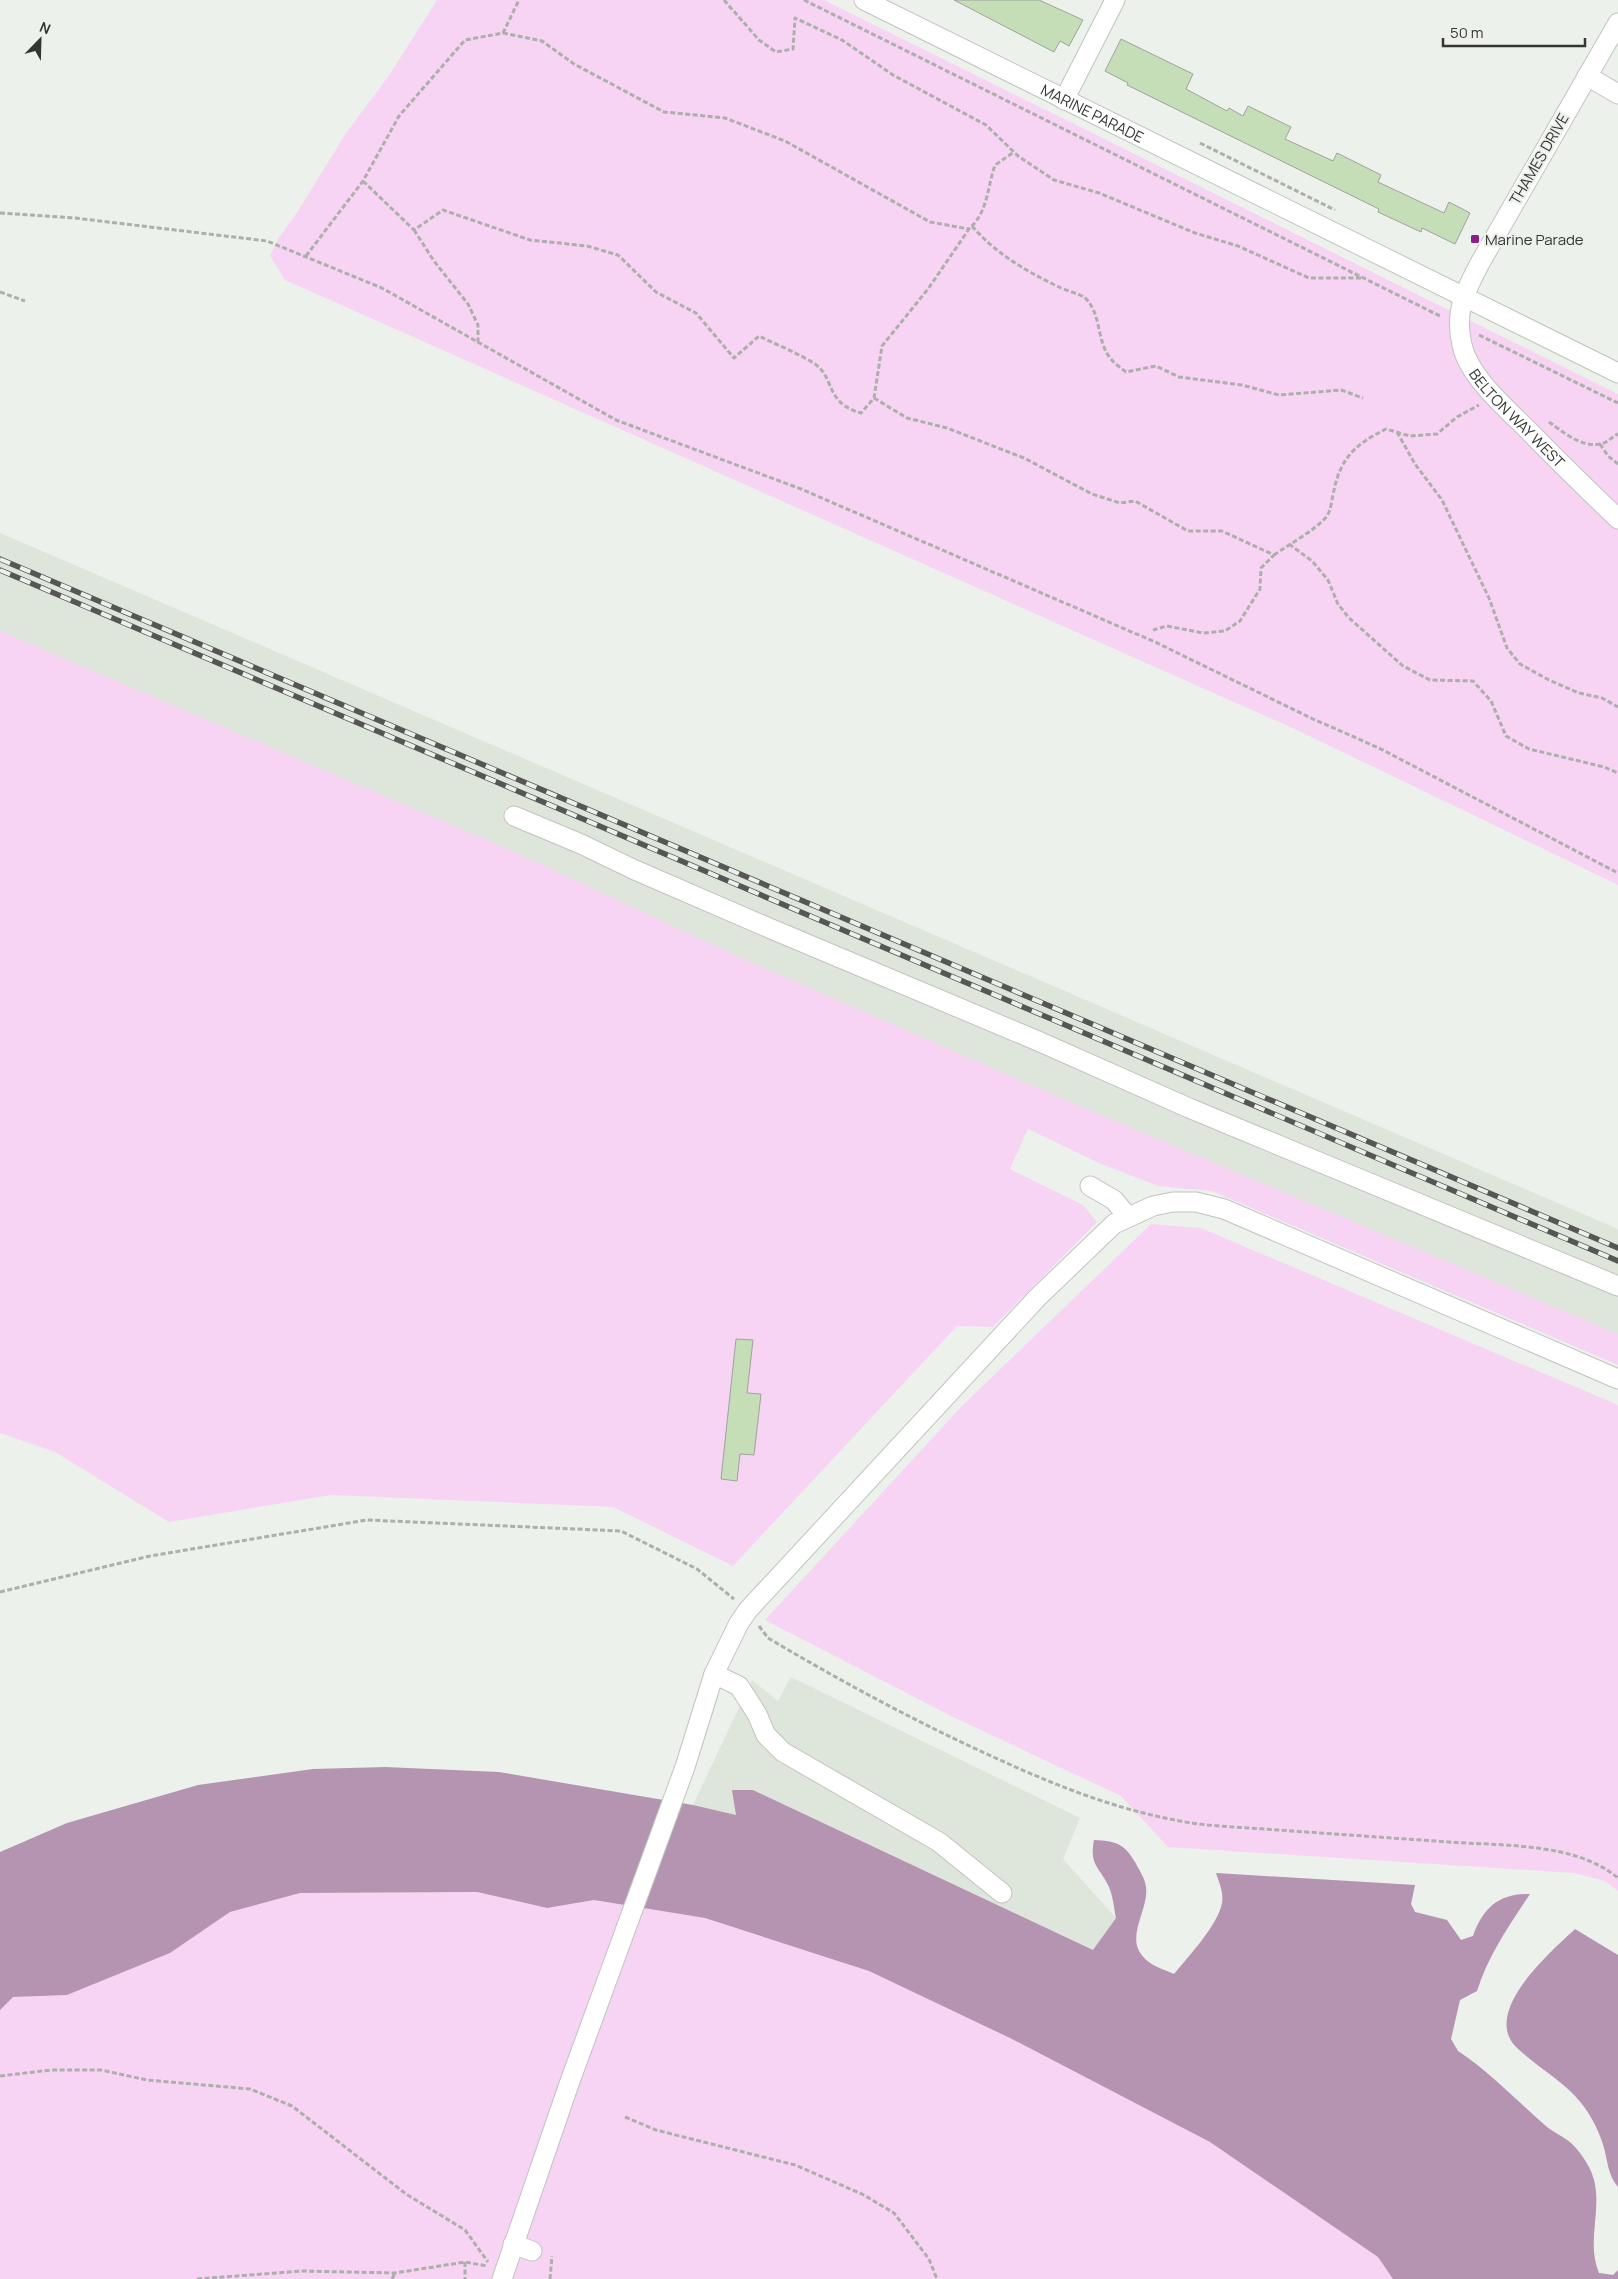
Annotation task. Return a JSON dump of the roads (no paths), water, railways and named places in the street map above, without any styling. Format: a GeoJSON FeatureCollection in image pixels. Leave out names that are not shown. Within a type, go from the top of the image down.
{"type":"FeatureCollection","features":[{"type":"Feature","properties":{"kind":"street","name":"MARINE PARADE"},"geometry":{"type":"LineString","coordinates":[[864,0],[1618,373]]}},
{"type":"Feature","properties":{"kind":"street"},"geometry":{"type":"LineString","coordinates":[[1064,100],[1115,0]]}},
{"type":"Feature","properties":{"kind":"street","name":"THAMES DRIVE"},"geometry":{"type":"LineString","coordinates":[[1463,297],[1618,23]]}},
{"type":"Feature","properties":{"kind":"street"},"geometry":{"type":"LineString","coordinates":[[1587,76],[1618,94]]}},
{"type":"Feature","properties":{"kind":"street","name":"BELTON WAY WEST"},"geometry":{"type":"LineString","coordinates":[[1463,297],[1459,313],[1460,326],[1462,346],[1468,361],[1494,396],[1618,519]]}},
{"type":"Feature","properties":{"kind":"street"},"geometry":{"type":"LineString","coordinates":[[514,816],[768,928],[1038,1041],[1189,1108],[1618,1286]]}},
{"type":"Feature","properties":{"kind":"street"},"geometry":{"type":"LineString","coordinates":[[1090,1186],[1114,1200],[1128,1217]]}},
{"type":"Feature","properties":{"kind":"street"},"geometry":{"type":"LineString","coordinates":[[502,2279],[514,2244],[577,2087],[621,1945],[685,1768],[714,1674],[739,1623],[748,1610],[1037,1298],[1114,1224],[1153,1206],[1173,1202],[1196,1202],[1224,1209],[1618,1379]]}},
{"type":"Feature","properties":{"kind":"street"},"geometry":{"type":"LineString","coordinates":[[714,1674],[739,1686],[757,1714],[766,1735],[783,1752],[939,1842],[1002,1893]]}},
{"type":"Feature","properties":{"kind":"street"},"geometry":{"type":"LineString","coordinates":[[514,2244],[532,2250]]}},
{"type":"Feature","properties":{"kind":"railway"},"geometry":{"type":"LineString","coordinates":[[0,559],[1618,1248]]}},
{"type":"Feature","properties":{"kind":"railway"},"geometry":{"type":"LineString","coordinates":[[0,570],[1618,1261]]}},
{"type":"Feature","properties":{"kind":"place","name":"Marine Parade"},"geometry":{"type":"Point","coordinates":[1475,239]}}]}
